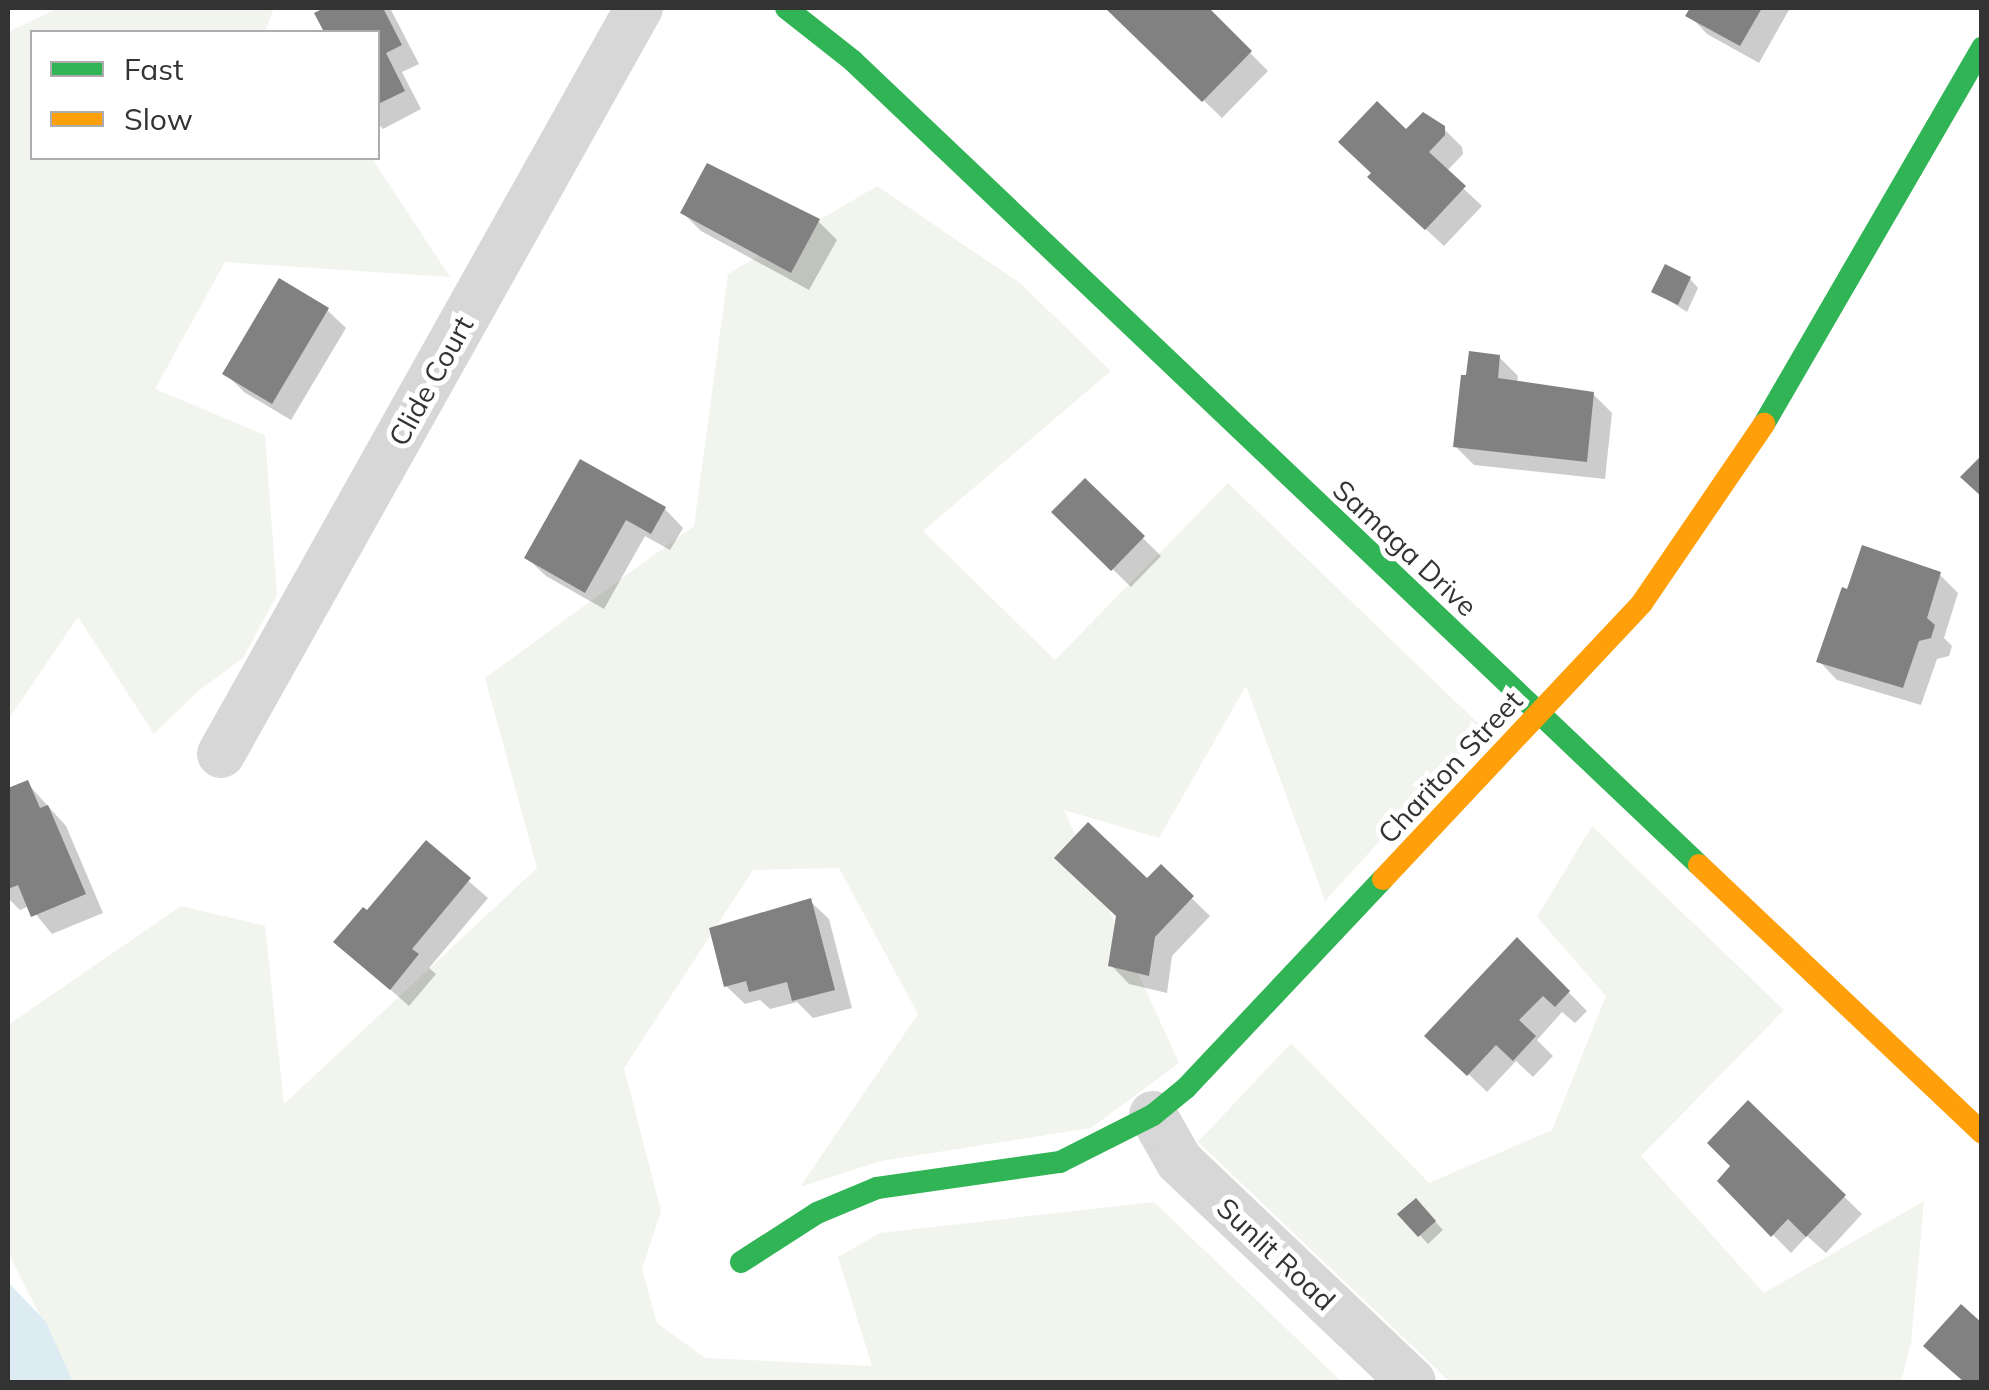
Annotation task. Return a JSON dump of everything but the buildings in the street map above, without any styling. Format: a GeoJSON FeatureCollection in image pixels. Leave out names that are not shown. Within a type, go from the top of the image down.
{"type":"FeatureCollection","features":[{"type":"Feature","properties":{"kind":"street","name":"Clide Court"},"geometry":{"type":"LineString","coordinates":[[222,754],[639,8]]}},
{"type":"Feature","properties":{"kind":"street","name":"Samaga Drive"},"geometry":{"type":"LineString","coordinates":[[786,8],[853,62],[1982,1133]]}},
{"type":"Feature","properties":{"kind":"street","name":"Chariton Street"},"geometry":{"type":"LineString","coordinates":[[742,1262],[817,1213],[878,1188],[1060,1162],[1153,1115],[1186,1088],[1642,603],[1699,526],[1783,396],[1982,48]]}},
{"type":"Feature","properties":{"kind":"street","name":"Sunlit Road"},"geometry":{"type":"LineString","coordinates":[[1153,1115],[1179,1162],[1412,1382]]}},
{"type":"Feature","properties":{"kind":"shaded area"},"geometry":{"type":"Polygon","coordinates":[[[58,8],[274,8],[266,30],[30,30],[30,160],[373,160],[450,277],[225,262],[155,389],[265,435],[277,595],[243,658],[197,692],[154,734],[78,617],[8,720],[8,32],[58,8]]]}},
{"type":"Feature","properties":{"kind":"shaded area"},"geometry":{"type":"Polygon","coordinates":[[[877,186],[1020,283],[1111,371],[923,531],[1055,660],[1228,483],[1483,728],[1325,901],[1246,686],[1159,838],[1064,810],[1179,1063],[1091,1128],[881,1161],[800,1187],[918,1014],[839,868],[753,870],[624,1068],[661,1211],[642,1269],[657,1323],[705,1358],[872,1366],[838,1257],[880,1233],[1154,1202],[1342,1382],[73,1382],[8,1252],[8,1025],[181,906],[265,926],[284,1104],[537,868],[485,678],[694,526],[728,274],[877,186]]]}},
{"type":"Feature","properties":{"kind":"shaded area"},"geometry":{"type":"Polygon","coordinates":[[[1592,826],[1784,1010],[1641,1156],[1764,1293],[1924,1201],[1911,1343],[1901,1382],[1450,1382],[1198,1142],[1291,1043],[1429,1183],[1552,1130],[1606,996],[1537,917],[1592,826]]]}},
{"type":"Feature","properties":{"kind":"shaded area"},"geometry":{"type":"Polygon","coordinates":[[[8,1282],[46,1322],[73,1382],[8,1382],[8,1282]]]}},
{"type":"Feature","properties":{"kind":"traffic: fast"},"geometry":{"type":"LineString","coordinates":[[786,8],[853,61],[1699,865]]}},
{"type":"Feature","properties":{"kind":"traffic: fast"},"geometry":{"type":"LineString","coordinates":[[1764,424],[1982,48]]}},
{"type":"Feature","properties":{"kind":"traffic: fast"},"geometry":{"type":"LineString","coordinates":[[741,1262],[817,1213],[877,1188],[1060,1162],[1153,1115],[1186,1088],[1383,879]]}},
{"type":"Feature","properties":{"kind":"traffic: slow"},"geometry":{"type":"LineString","coordinates":[[1383,879],[1642,603],[1764,424]]}},
{"type":"Feature","properties":{"kind":"traffic: slow"},"geometry":{"type":"LineString","coordinates":[[1699,865],[1982,1133]]}}]}
